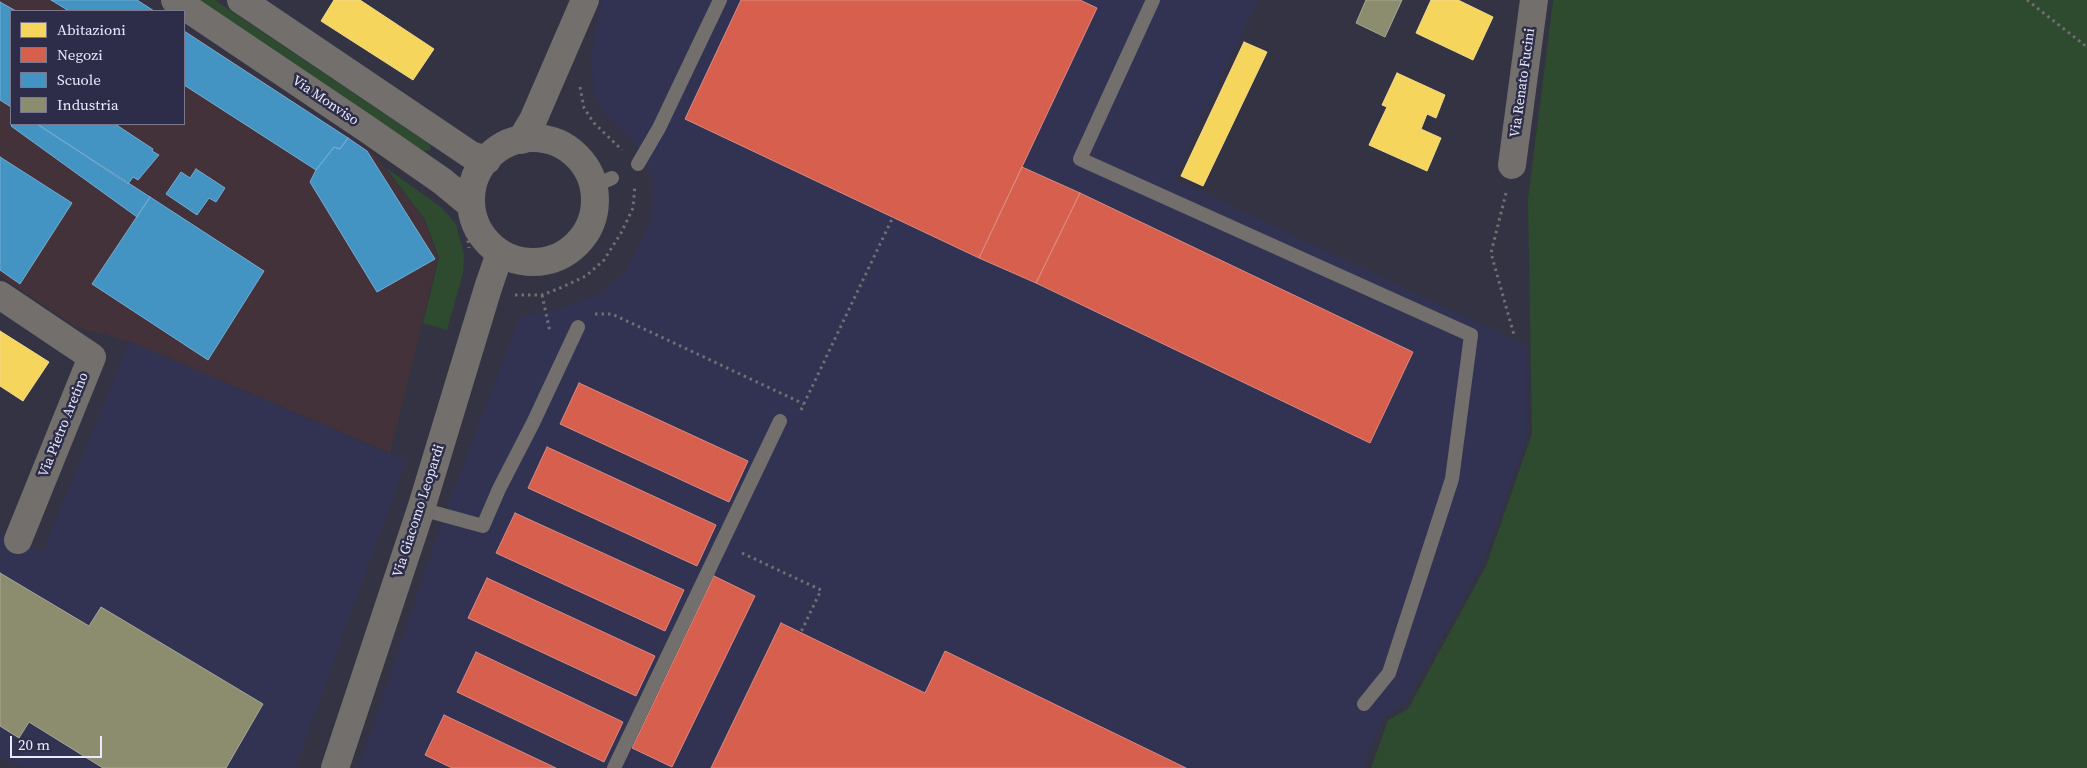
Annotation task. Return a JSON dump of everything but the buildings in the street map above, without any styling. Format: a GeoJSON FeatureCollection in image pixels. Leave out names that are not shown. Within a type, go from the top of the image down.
{"type":"FeatureCollection","features":[{"type":"Feature","properties":{"kind":"street","name":"Via Monviso"},"geometry":{"type":"LineString","coordinates":[[175,0],[442,181],[472,205]]}},
{"type":"Feature","properties":{"kind":"street"},"geometry":{"type":"LineString","coordinates":[[242,0],[471,155],[487,160]]}},
{"type":"Feature","properties":{"kind":"street"},"geometry":{"type":"LineString","coordinates":[[521,140],[533,120],[585,0]]}},
{"type":"Feature","properties":{"kind":"street","name":"Via Renato Fucini"},"geometry":{"type":"LineString","coordinates":[[1512,166],[1534,0]]}},
{"type":"Feature","properties":{"kind":"street"},"geometry":{"type":"LineString","coordinates":[[540,139],[559,144],[575,154],[587,169],[603,182],[593,218],[586,233],[576,246],[562,255],[547,261],[531,262],[515,260],[500,253],[486,240],[480,232],[473,214],[472,205],[473,188],[478,173],[487,160],[502,147],[521,140],[540,139]]}},
{"type":"Feature","properties":{"kind":"street","name":"Via Giacomo Leopardi"},"geometry":{"type":"LineString","coordinates":[[336,768],[421,509],[500,253]]}},
{"type":"Feature","properties":{"kind":"street","name":"Via Pietro Aretino"},"geometry":{"type":"LineString","coordinates":[[0,295],[92,356],[18,540]]}},
{"type":"Feature","properties":{"kind":"lane"},"geometry":{"type":"LineString","coordinates":[[638,164],[659,128],[720,0]]}},
{"type":"Feature","properties":{"kind":"lane"},"geometry":{"type":"LineString","coordinates":[[1153,0],[1080,159],[1471,335],[1452,479],[1389,673],[1364,704]]}},
{"type":"Feature","properties":{"kind":"lane"},"geometry":{"type":"LineString","coordinates":[[421,509],[483,526],[499,489],[533,423],[578,327]]}},
{"type":"Feature","properties":{"kind":"lane"},"geometry":{"type":"LineString","coordinates":[[614,768],[780,421]]}},
{"type":"Feature","properties":{"kind":"path"},"geometry":{"type":"LineString","coordinates":[[2027,0],[2087,47]]}},
{"type":"Feature","properties":{"kind":"path"},"geometry":{"type":"LineString","coordinates":[[1512,166],[1491,253],[1514,334]]}},
{"type":"Feature","properties":{"kind":"path"},"geometry":{"type":"LineString","coordinates":[[800,411],[892,219]]}},
{"type":"Feature","properties":{"kind":"path"},"geometry":{"type":"LineString","coordinates":[[592,315],[601,313],[612,314],[804,404]]}},
{"type":"Feature","properties":{"kind":"path"},"geometry":{"type":"LineString","coordinates":[[549,325],[557,323]]}},
{"type":"Feature","properties":{"kind":"path"},"geometry":{"type":"LineString","coordinates":[[733,549],[821,590],[801,632]]}},
{"type":"Feature","properties":{"kind":"shaded area"},"geometry":{"type":"Polygon","coordinates":[[[0,0],[139,0],[154,10],[10,10],[10,125],[185,125],[185,30],[373,153],[424,220],[438,258],[390,453],[129,341],[76,327],[0,276],[0,0]]]}},
{"type":"Feature","properties":{"kind":"shaded area"},"geometry":{"type":"Polygon","coordinates":[[[601,0],[1258,0],[1174,179],[1527,346],[1528,434],[1482,565],[1407,700],[1383,718],[1362,768],[359,768],[444,515],[520,318],[559,309],[600,294],[626,272],[652,218],[654,182],[632,140],[601,109],[594,93],[591,56],[601,0]]]}},
{"type":"Feature","properties":{"kind":"shaded area"},"geometry":{"type":"Polygon","coordinates":[[[130,341],[406,461],[295,768],[24,768],[0,757],[0,535],[43,552],[130,341]]]}},
{"type":"Feature","properties":{"kind":"green space"},"geometry":{"type":"Polygon","coordinates":[[[198,0],[215,0],[425,141],[431,147],[430,150],[423,151],[198,0]]]}},
{"type":"Feature","properties":{"kind":"green space"},"geometry":{"type":"Polygon","coordinates":[[[1553,0],[2087,0],[2087,768],[1371,768],[1388,720],[1408,709],[1486,566],[1532,434],[1528,199],[1553,0]]]}},
{"type":"Feature","properties":{"kind":"green space"},"geometry":{"type":"Polygon","coordinates":[[[385,167],[441,207],[456,224],[464,255],[463,273],[447,330],[423,323],[439,258],[425,220],[385,167]]]}}]}
